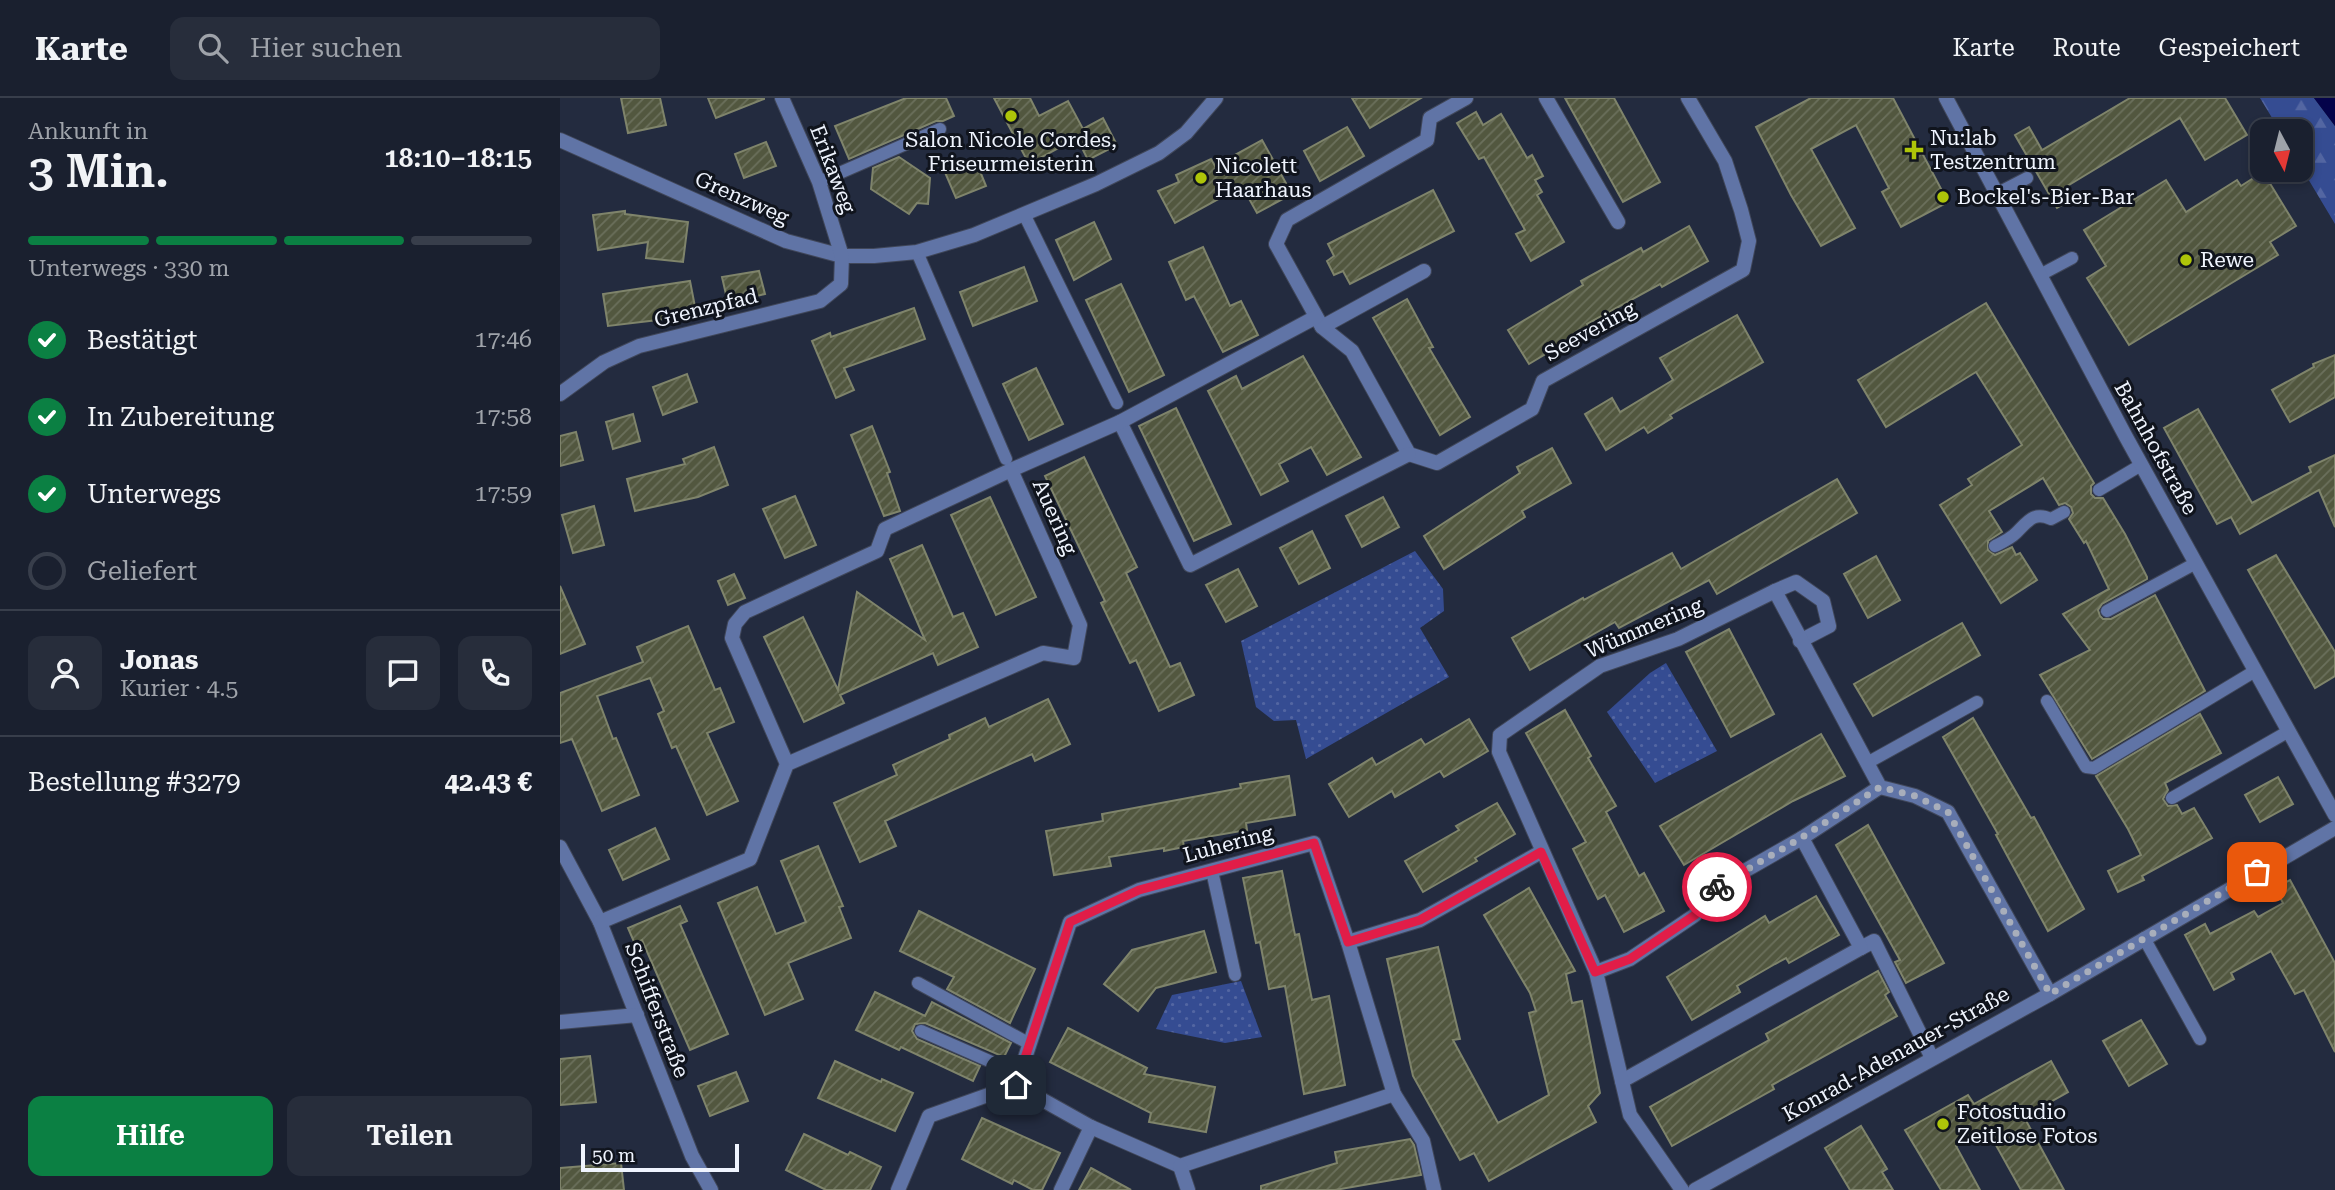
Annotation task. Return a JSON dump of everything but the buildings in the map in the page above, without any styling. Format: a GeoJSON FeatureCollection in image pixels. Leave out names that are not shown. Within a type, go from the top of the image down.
{"type":"FeatureCollection","features":[{"type":"Feature","properties":{"kind":"street","name":"Erikaweg"},"geometry":{"type":"LineString","coordinates":[[782,98],[819,182],[842,256]]}},
{"type":"Feature","properties":{"kind":"street"},"geometry":{"type":"LineString","coordinates":[[1120,422],[1190,565],[1409,454],[1352,351],[1319,322],[1276,244],[1287,220],[1427,140],[1430,118],[1466,98]]}},
{"type":"Feature","properties":{"kind":"street"},"geometry":{"type":"LineString","coordinates":[[1546,98],[1618,222]]}},
{"type":"Feature","properties":{"kind":"street","name":"Seevering"},"geometry":{"type":"LineString","coordinates":[[1409,454],[1437,463],[1532,409],[1543,381],[1743,270],[1749,241],[1741,210],[1725,161],[1688,98]]}},
{"type":"Feature","properties":{"kind":"street","name":"Bahnhofstraße"},"geometry":{"type":"LineString","coordinates":[[1946,98],[2141,465],[2335,815]]}},
{"type":"Feature","properties":{"kind":"street","name":"Grenzweg"},"geometry":{"type":"LineString","coordinates":[[560,140],[786,241],[842,256],[874,256],[916,252],[974,234],[1096,184],[1159,153],[1186,133],[1208,102]]}},
{"type":"Feature","properties":{"kind":"street","name":"Grenzpfad"},"geometry":{"type":"LineString","coordinates":[[560,394],[604,362],[639,346],[820,301],[841,284],[842,256]]}},
{"type":"Feature","properties":{"kind":"street"},"geometry":{"type":"LineString","coordinates":[[1009,465],[1120,422],[1209,375],[1424,271]]}},
{"type":"Feature","properties":{"kind":"street","name":"Auering"},"geometry":{"type":"LineString","coordinates":[[1009,465],[1080,625],[1074,658],[1043,653],[787,764],[732,638],[735,624],[745,612],[877,551],[885,529],[1009,465]]}},
{"type":"Feature","properties":{"kind":"street","name":"Wümmering"},"geometry":{"type":"LineString","coordinates":[[1682,1190],[1630,1115],[1595,972],[1499,752],[1500,735],[1601,666],[1678,639],[1796,582],[1823,601],[1829,626],[1800,641]]}},
{"type":"Feature","properties":{"kind":"street"},"geometry":{"type":"LineString","coordinates":[[1775,591],[1880,787],[1915,796],[1948,812],[2050,994]]}},
{"type":"Feature","properties":{"kind":"street"},"geometry":{"type":"LineString","coordinates":[[600,922],[750,859],[787,764]]}},
{"type":"Feature","properties":{"kind":"street"},"geometry":{"type":"LineString","coordinates":[[1595,972],[1630,959],[1695,915],[1706,893],[1801,838],[1880,787]]}},
{"type":"Feature","properties":{"kind":"street","name":"Konrad-Adenauer-Straße"},"geometry":{"type":"LineString","coordinates":[[1695,1190],[2050,994],[2335,828]]}},
{"type":"Feature","properties":{"kind":"street"},"geometry":{"type":"LineString","coordinates":[[1801,838],[1861,948]]}},
{"type":"Feature","properties":{"kind":"street","name":"Luhering"},"geometry":{"type":"LineString","coordinates":[[1017,1080],[1070,922],[1139,890],[1314,843],[1348,942],[1394,1094],[1423,1141],[1434,1190]]}},
{"type":"Feature","properties":{"kind":"street","name":"Schifferstraße"},"geometry":{"type":"LineString","coordinates":[[560,847],[600,922],[692,1156],[711,1190]]}},
{"type":"Feature","properties":{"kind":"street"},"geometry":{"type":"LineString","coordinates":[[1348,942],[1420,920],[1541,852]]}},
{"type":"Feature","properties":{"kind":"street"},"geometry":{"type":"LineString","coordinates":[[1622,1081],[1874,941],[1932,1058]]}},
{"type":"Feature","properties":{"kind":"street"},"geometry":{"type":"LineString","coordinates":[[560,1022],[637,1015]]}},
{"type":"Feature","properties":{"kind":"street"},"geometry":{"type":"LineString","coordinates":[[898,1190],[929,1116],[1017,1080],[1091,1126],[1180,1166],[1394,1094]]}},
{"type":"Feature","properties":{"kind":"street"},"geometry":{"type":"LineString","coordinates":[[1061,1190],[1091,1126]]}},
{"type":"Feature","properties":{"kind":"street"},"geometry":{"type":"LineString","coordinates":[[1180,1166],[1188,1190]]}},
{"type":"Feature","properties":{"kind":"lane"},"geometry":{"type":"LineString","coordinates":[[819,182],[940,129]]}},
{"type":"Feature","properties":{"kind":"lane"},"geometry":{"type":"LineString","coordinates":[[1998,193],[2027,178]]}},
{"type":"Feature","properties":{"kind":"lane"},"geometry":{"type":"LineString","coordinates":[[1024,214],[1117,403]]}},
{"type":"Feature","properties":{"kind":"lane"},"geometry":{"type":"LineString","coordinates":[[916,252],[1009,465]]}},
{"type":"Feature","properties":{"kind":"lane"},"geometry":{"type":"LineString","coordinates":[[2040,275],[2072,258]]}},
{"type":"Feature","properties":{"kind":"lane"},"geometry":{"type":"LineString","coordinates":[[2099,490],[2141,465]]}},
{"type":"Feature","properties":{"kind":"lane"},"geometry":{"type":"LineString","coordinates":[[1995,546],[2015,535],[2029,518],[2043,515],[2051,519],[2064,512]]}},
{"type":"Feature","properties":{"kind":"lane"},"geometry":{"type":"LineString","coordinates":[[2106,611],[2196,563]]}},
{"type":"Feature","properties":{"kind":"lane"},"geometry":{"type":"LineString","coordinates":[[2047,701],[2086,767],[2094,768],[2255,671]]}},
{"type":"Feature","properties":{"kind":"lane"},"geometry":{"type":"LineString","coordinates":[[1867,763],[1977,702]]}},
{"type":"Feature","properties":{"kind":"lane"},"geometry":{"type":"LineString","coordinates":[[2172,798],[2289,731]]}},
{"type":"Feature","properties":{"kind":"lane"},"geometry":{"type":"LineString","coordinates":[[1212,871],[1235,975]]}},
{"type":"Feature","properties":{"kind":"lane"},"geometry":{"type":"LineString","coordinates":[[2144,938],[2200,1039]]}},
{"type":"Feature","properties":{"kind":"lane"},"geometry":{"type":"LineString","coordinates":[[918,983],[1028,1043]]}},
{"type":"Feature","properties":{"kind":"lane"},"geometry":{"type":"LineString","coordinates":[[921,1031],[1017,1080]]}},
{"type":"Feature","properties":{"kind":"green space"},"geometry":{"type":"Polygon","coordinates":[[[2260,98],[2314,98],[2335,126],[2335,224],[2310,182],[2314,182],[2314,119],[2273,119],[2260,98]]]}},
{"type":"Feature","properties":{"kind":"green space"},"geometry":{"type":"Polygon","coordinates":[[[1415,551],[1443,589],[1444,611],[1420,628],[1449,677],[1306,759],[1296,720],[1274,721],[1256,707],[1241,641],[1415,551]]]}},
{"type":"Feature","properties":{"kind":"green space"},"geometry":{"type":"Polygon","coordinates":[[[1666,663],[1717,751],[1655,783],[1607,712],[1650,673],[1666,663]]]}},
{"type":"Feature","properties":{"kind":"green space"},"geometry":{"type":"Polygon","coordinates":[[[1241,981],[1262,1037],[1225,1043],[1156,1029],[1172,995],[1241,981]]]}},
{"type":"Feature","properties":{"kind":"shaded area"},"geometry":{"type":"Polygon","coordinates":[[[2314,98],[2335,98],[2335,126],[2314,98]]]}},
{"type":"Feature","properties":{"kind":"way so far"},"geometry":{"type":"LineString","coordinates":[[1717,887],[1801,838],[1880,787],[1915,796],[1948,812],[2050,994],[2257,872]]}},
{"type":"Feature","properties":{"kind":"place","name":"Salon Nicole Cordes, Friseurmeisterin"},"geometry":{"type":"Point","coordinates":[1011,116]}},
{"type":"Feature","properties":{"kind":"place","name":"Nu:lab Testzentrum"},"geometry":{"type":"Point","coordinates":[1914,150]}},
{"type":"Feature","properties":{"kind":"place","name":"Nicolett Haarhaus"},"geometry":{"type":"Point","coordinates":[1201,178]}},
{"type":"Feature","properties":{"kind":"place","name":"Bockel's-Bier-Bar"},"geometry":{"type":"Point","coordinates":[1943,197]}},
{"type":"Feature","properties":{"kind":"place","name":"Rewe"},"geometry":{"type":"Point","coordinates":[2186,260]}},
{"type":"Feature","properties":{"kind":"place","name":"Fotostudio Zeitlose Fotos"},"geometry":{"type":"Point","coordinates":[1943,1124]}},
{"type":"Feature","properties":{"kind":"route"},"geometry":{"type":"LineString","coordinates":[[1016,1085],[1070,922],[1139,890],[1314,843],[1348,942],[1420,920],[1541,852],[1595,972],[1630,959],[1695,915],[1706,893],[1717,887]]}}]}
